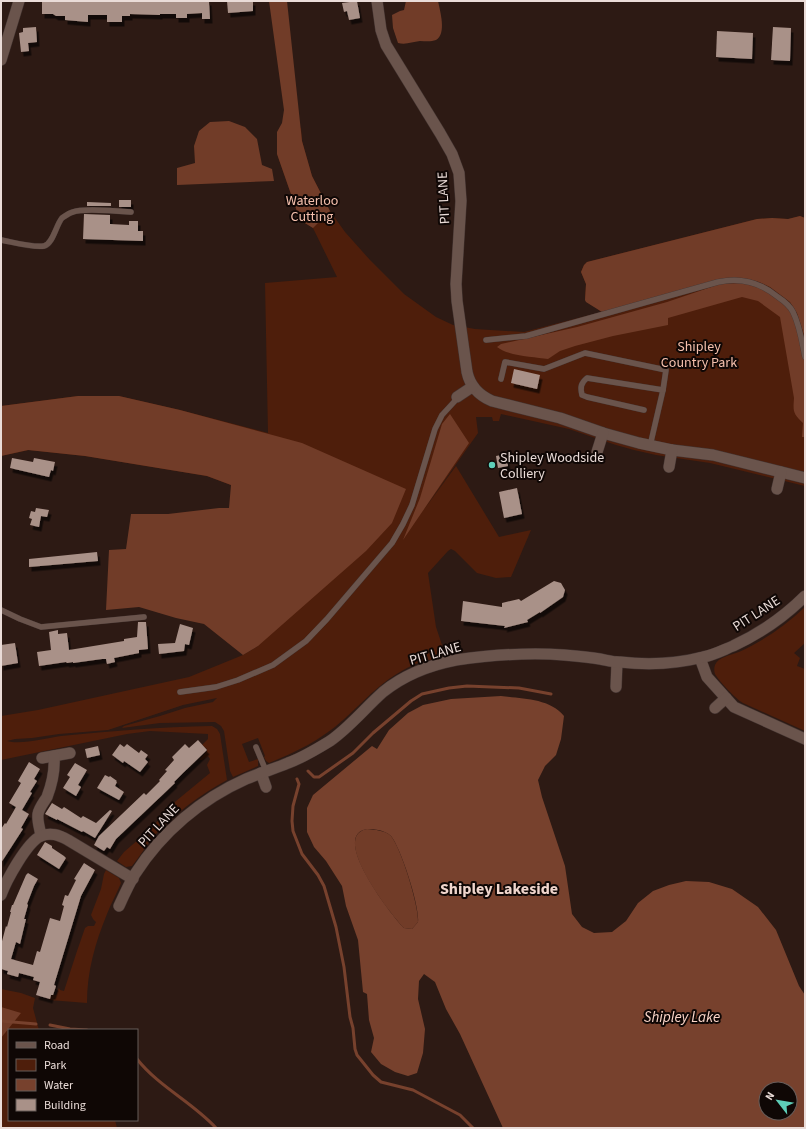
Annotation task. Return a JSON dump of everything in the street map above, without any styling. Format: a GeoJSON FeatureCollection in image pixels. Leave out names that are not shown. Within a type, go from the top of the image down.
{"type":"FeatureCollection","features":[{"type":"Feature","properties":{"kind":"street"},"geometry":{"type":"LineString","coordinates":[[1,60],[18,1]]}},
{"type":"Feature","properties":{"kind":"street","name":"PIT LANE"},"geometry":{"type":"LineString","coordinates":[[378,1],[382,30],[386,45],[452,154],[459,173],[461,202],[456,293],[467,372],[472,387]]}},
{"type":"Feature","properties":{"kind":"street"},"geometry":{"type":"LineString","coordinates":[[457,397],[472,387],[482,396],[492,401],[560,418],[603,433],[650,446],[713,455],[805,478]]}},
{"type":"Feature","properties":{"kind":"street"},"geometry":{"type":"LineString","coordinates":[[597,452],[603,433]]}},
{"type":"Feature","properties":{"kind":"street"},"geometry":{"type":"LineString","coordinates":[[670,467],[672,450]]}},
{"type":"Feature","properties":{"kind":"street"},"geometry":{"type":"LineString","coordinates":[[777,489],[781,472]]}},
{"type":"Feature","properties":{"kind":"street","name":"PIT LANE"},"geometry":{"type":"LineString","coordinates":[[119,906],[144,862],[159,843],[188,814],[224,790],[263,772],[299,758],[330,741],[389,688],[402,679],[423,669],[456,660],[521,654],[564,655],[617,662],[657,663],[700,658],[719,652],[763,630],[779,620],[805,596]]}},
{"type":"Feature","properties":{"kind":"street"},"geometry":{"type":"LineString","coordinates":[[700,658],[707,677],[736,708],[805,739]]}},
{"type":"Feature","properties":{"kind":"street"},"geometry":{"type":"LineString","coordinates":[[616,687],[617,662]]}},
{"type":"Feature","properties":{"kind":"street"},"geometry":{"type":"LineString","coordinates":[[715,708],[726,698]]}},
{"type":"Feature","properties":{"kind":"street"},"geometry":{"type":"LineString","coordinates":[[42,758],[70,753]]}},
{"type":"Feature","properties":{"kind":"street"},"geometry":{"type":"LineString","coordinates":[[41,836],[38,815],[49,791],[55,767],[54,756]]}},
{"type":"Feature","properties":{"kind":"street"},"geometry":{"type":"LineString","coordinates":[[263,772],[266,787]]}},
{"type":"Feature","properties":{"kind":"street"},"geometry":{"type":"LineString","coordinates":[[1,895],[7,881],[31,843],[41,836],[52,834],[62,837],[133,879]]}},
{"type":"Feature","properties":{"kind":"lane"},"geometry":{"type":"LineString","coordinates":[[1,240],[45,246],[49,243],[63,217],[74,211],[131,212]]}},
{"type":"Feature","properties":{"kind":"lane"},"geometry":{"type":"LineString","coordinates":[[486,340],[526,336],[718,282],[737,280],[753,282],[774,294],[786,304],[793,313],[798,326],[805,357]]}},
{"type":"Feature","properties":{"kind":"lane"},"geometry":{"type":"LineString","coordinates":[[501,379],[505,362],[544,369],[585,353],[666,370],[650,446]]}},
{"type":"Feature","properties":{"kind":"lane"},"geometry":{"type":"LineString","coordinates":[[644,410],[582,395],[580,388],[583,381],[587,378],[663,390]]}},
{"type":"Feature","properties":{"kind":"lane"},"geometry":{"type":"LineString","coordinates":[[180,692],[216,687],[273,665],[306,641],[328,619],[392,542],[403,524],[412,505],[435,429],[442,415],[457,397]]}},
{"type":"Feature","properties":{"kind":"lane"},"geometry":{"type":"LineString","coordinates":[[1,610],[20,620],[41,627],[144,617]]}},
{"type":"Feature","properties":{"kind":"lane"},"geometry":{"type":"LineString","coordinates":[[256,747],[263,772]]}},
{"type":"Feature","properties":{"kind":"green space","name":"Waterloo Cutting"},"geometry":{"type":"Polygon","coordinates":[[[269,1],[287,1],[302,141],[312,176],[330,211],[313,228],[300,220],[277,154],[277,132],[282,123],[284,110],[269,1]]]}},
{"type":"Feature","properties":{"kind":"green space"},"geometry":{"type":"Polygon","coordinates":[[[406,1],[438,1],[442,28],[439,37],[436,40],[406,44],[398,43],[393,28],[392,15],[404,10],[406,1]]]}},
{"type":"Feature","properties":{"kind":"green space"},"geometry":{"type":"Polygon","coordinates":[[[229,121],[245,127],[257,139],[262,165],[272,169],[274,181],[177,185],[177,168],[195,163],[194,146],[199,131],[210,122],[229,121]]]}},
{"type":"Feature","properties":{"kind":"green space","name":"Shipley Country Park"},"geometry":{"type":"Polygon","coordinates":[[[301,128],[302,141],[312,176],[330,211],[345,232],[404,294],[436,317],[453,325],[475,329],[524,332],[601,312],[585,300],[586,284],[581,272],[587,262],[757,219],[788,219],[800,216],[805,218],[805,486],[710,463],[656,455],[634,450],[569,429],[501,414],[499,421],[493,421],[492,417],[476,417],[478,433],[423,511],[456,466],[499,537],[531,530],[511,577],[496,578],[477,573],[455,551],[451,549],[428,573],[436,627],[444,651],[442,655],[404,669],[377,689],[326,734],[308,745],[269,763],[264,757],[265,756],[258,738],[242,744],[249,762],[258,759],[258,766],[233,777],[230,771],[224,731],[221,726],[215,722],[160,723],[122,728],[124,726],[185,708],[213,702],[217,698],[183,705],[108,730],[59,734],[7,741],[26,742],[61,736],[155,728],[212,726],[217,729],[220,734],[227,780],[179,812],[154,836],[132,866],[126,867],[117,861],[124,852],[139,839],[144,839],[148,836],[148,833],[155,824],[176,801],[210,773],[207,765],[210,759],[208,756],[202,760],[199,760],[207,751],[207,749],[202,745],[208,739],[208,734],[150,731],[127,734],[1,760],[1,716],[38,710],[189,677],[243,655],[258,646],[231,485],[207,476],[85,456],[29,450],[1,456],[1,406],[78,396],[119,396],[268,433],[265,283],[337,277],[313,228],[300,220],[277,154],[277,132],[301,128]]]}},
{"type":"Feature","properties":{"kind":"green space"},"geometry":{"type":"Polygon","coordinates":[[[800,216],[805,218],[805,338],[797,313],[790,302],[770,287],[748,279],[725,278],[602,312],[585,300],[586,284],[581,272],[587,262],[757,219],[788,219],[800,216]]]}},
{"type":"Feature","properties":{"kind":"green space"},"geometry":{"type":"Polygon","coordinates":[[[747,283],[763,289],[791,311],[799,335],[805,362],[805,437],[802,437],[803,423],[795,414],[794,398],[780,317],[758,301],[742,297],[668,318],[668,325],[613,336],[575,346],[560,351],[548,359],[514,354],[497,347],[501,344],[577,327],[667,302],[720,284],[747,283]]]}},
{"type":"Feature","properties":{"kind":"green space"},"geometry":{"type":"Polygon","coordinates":[[[78,396],[119,396],[180,410],[302,443],[406,489],[392,523],[366,551],[258,646],[243,655],[204,624],[176,618],[139,607],[106,610],[109,550],[126,549],[131,514],[168,514],[229,508],[231,485],[207,476],[85,456],[28,450],[1,456],[1,406],[78,396]]]}},
{"type":"Feature","properties":{"kind":"green space"},"geometry":{"type":"Polygon","coordinates":[[[450,414],[469,443],[403,540],[420,498],[442,424],[450,414]]]}},
{"type":"Feature","properties":{"kind":"green space"},"geometry":{"type":"Polygon","coordinates":[[[805,607],[805,643],[794,653],[800,658],[797,666],[805,669],[805,731],[740,701],[720,681],[714,670],[715,665],[719,660],[757,643],[782,627],[805,607]]]}},
{"type":"Feature","properties":{"kind":"green space"},"geometry":{"type":"Polygon","coordinates":[[[367,829],[389,834],[400,852],[413,891],[418,914],[418,922],[412,929],[404,928],[397,921],[367,877],[359,860],[355,846],[357,835],[367,829]]]}},
{"type":"Feature","properties":{"kind":"green space"},"geometry":{"type":"Polygon","coordinates":[[[106,870],[119,878],[121,883],[95,947],[88,980],[87,1003],[49,1000],[51,995],[56,995],[59,988],[60,990],[64,991],[85,928],[88,926],[94,926],[96,922],[91,915],[101,889],[106,870]]]}},
{"type":"Feature","properties":{"kind":"green space"},"geometry":{"type":"Polygon","coordinates":[[[1,989],[21,993],[35,998],[33,1008],[39,1029],[8,1029],[8,1121],[115,1121],[117,1128],[1,1128],[1,989]]]}},
{"type":"Feature","properties":{"kind":"green space"},"geometry":{"type":"Polygon","coordinates":[[[1,1007],[21,1013],[8,1029],[1,1038],[1,1007]]]}},
{"type":"Feature","properties":{"kind":"water","name":"Shipley Lake"},"geometry":{"type":"Polygon","coordinates":[[[501,696],[535,700],[551,706],[564,716],[561,739],[556,755],[545,766],[538,780],[542,797],[565,866],[572,914],[582,927],[594,933],[612,932],[626,921],[638,903],[653,891],[686,881],[709,882],[732,889],[758,907],[776,930],[799,986],[805,995],[805,1128],[503,1128],[460,1034],[446,1009],[435,982],[424,974],[419,981],[418,999],[425,1029],[423,1053],[417,1073],[408,1076],[395,1072],[381,1064],[371,1052],[374,1038],[369,1020],[367,994],[363,992],[358,940],[346,906],[342,886],[326,861],[314,847],[307,832],[307,808],[313,795],[372,746],[377,749],[389,730],[408,713],[423,705],[451,699],[501,696]],[[367,829],[357,834],[355,845],[359,860],[377,893],[397,921],[404,928],[412,929],[418,922],[418,914],[413,891],[400,852],[389,834],[373,829],[367,829]]]}},
{"type":"Feature","properties":{"kind":"building"},"geometry":{"type":"Polygon","coordinates":[[[42,1],[209,1],[210,19],[202,19],[202,13],[187,14],[187,18],[176,18],[176,14],[130,14],[130,16],[122,16],[122,22],[107,22],[107,15],[88,15],[88,22],[65,20],[65,16],[42,14],[42,1]]]}},
{"type":"Feature","properties":{"kind":"building"},"geometry":{"type":"Polygon","coordinates":[[[227,1],[253,1],[253,11],[228,13],[227,1]]]}},
{"type":"Feature","properties":{"kind":"building"},"geometry":{"type":"Polygon","coordinates":[[[357,1],[360,18],[349,20],[347,11],[344,12],[342,3],[357,1]]]}},
{"type":"Feature","properties":{"kind":"building"},"geometry":{"type":"Polygon","coordinates":[[[36,27],[37,42],[28,43],[29,51],[21,52],[19,33],[23,32],[23,28],[36,27]]]}},
{"type":"Feature","properties":{"kind":"building"},"geometry":{"type":"Polygon","coordinates":[[[773,27],[791,28],[790,61],[771,60],[773,27]]]}},
{"type":"Feature","properties":{"kind":"building"},"geometry":{"type":"Polygon","coordinates":[[[717,31],[753,33],[752,59],[716,57],[717,31]]]}},
{"type":"Feature","properties":{"kind":"building"},"geometry":{"type":"Polygon","coordinates":[[[119,200],[131,200],[131,207],[119,207],[119,200]]]}},
{"type":"Feature","properties":{"kind":"building"},"geometry":{"type":"Polygon","coordinates":[[[87,202],[111,203],[111,206],[87,206],[87,202]]]}},
{"type":"Feature","properties":{"kind":"building"},"geometry":{"type":"Polygon","coordinates":[[[84,214],[110,215],[110,224],[129,225],[129,221],[138,221],[138,231],[143,231],[143,241],[83,239],[84,214]]]}},
{"type":"Feature","properties":{"kind":"building"},"geometry":{"type":"Polygon","coordinates":[[[514,369],[540,375],[537,389],[511,383],[514,369]]]}},
{"type":"Feature","properties":{"kind":"building"},"geometry":{"type":"Polygon","coordinates":[[[506,454],[508,466],[498,468],[496,456],[506,454]]]}},
{"type":"Feature","properties":{"kind":"building"},"geometry":{"type":"Polygon","coordinates":[[[12,458],[33,462],[34,458],[55,462],[53,471],[51,470],[49,477],[10,468],[12,458]]]}},
{"type":"Feature","properties":{"kind":"building"},"geometry":{"type":"Polygon","coordinates":[[[517,488],[522,514],[504,518],[499,492],[517,488]]]}},
{"type":"Feature","properties":{"kind":"building"},"geometry":{"type":"Polygon","coordinates":[[[36,508],[49,510],[47,517],[41,516],[39,527],[30,525],[32,519],[29,518],[31,511],[35,512],[36,508]]]}},
{"type":"Feature","properties":{"kind":"building"},"geometry":{"type":"Polygon","coordinates":[[[97,552],[98,561],[29,567],[29,559],[97,552]]]}},
{"type":"Feature","properties":{"kind":"building"},"geometry":{"type":"Polygon","coordinates":[[[554,581],[561,583],[565,590],[563,597],[527,620],[528,622],[504,628],[505,626],[461,621],[463,601],[502,607],[502,603],[519,599],[521,601],[554,581]]]}},
{"type":"Feature","properties":{"kind":"building"},"geometry":{"type":"Polygon","coordinates":[[[138,622],[146,622],[148,649],[139,650],[139,653],[114,658],[115,662],[107,664],[106,659],[102,659],[39,666],[37,652],[51,650],[49,632],[58,630],[58,634],[67,633],[69,650],[124,641],[124,639],[137,637],[138,622]]]}},
{"type":"Feature","properties":{"kind":"building"},"geometry":{"type":"Polygon","coordinates":[[[180,624],[193,628],[189,645],[185,644],[184,651],[159,654],[158,644],[175,643],[180,624]]]}},
{"type":"Feature","properties":{"kind":"building"},"geometry":{"type":"Polygon","coordinates":[[[15,643],[18,663],[1,666],[1,645],[15,643]]]}},
{"type":"Feature","properties":{"kind":"building"},"geometry":{"type":"Polygon","coordinates":[[[198,740],[207,750],[174,782],[175,783],[116,839],[110,849],[107,847],[104,851],[94,845],[99,836],[144,793],[146,795],[160,781],[159,780],[167,771],[165,770],[174,760],[172,757],[185,744],[189,748],[198,740]]]}},
{"type":"Feature","properties":{"kind":"building"},"geometry":{"type":"Polygon","coordinates":[[[120,744],[124,747],[127,744],[139,753],[141,750],[148,755],[145,759],[148,762],[140,772],[112,755],[120,744]]]}},
{"type":"Feature","properties":{"kind":"building"},"geometry":{"type":"Polygon","coordinates":[[[98,746],[100,755],[87,758],[85,749],[98,746]]]}},
{"type":"Feature","properties":{"kind":"building"},"geometry":{"type":"Polygon","coordinates":[[[29,762],[40,769],[34,779],[37,781],[30,792],[32,793],[22,810],[29,814],[21,828],[23,829],[1,863],[1,829],[5,823],[6,824],[16,807],[9,803],[21,783],[18,781],[29,762]]]}},
{"type":"Feature","properties":{"kind":"building"},"geometry":{"type":"Polygon","coordinates":[[[75,763],[87,770],[78,785],[81,787],[76,796],[63,788],[70,777],[67,775],[75,763]]]}},
{"type":"Feature","properties":{"kind":"building"},"geometry":{"type":"Polygon","coordinates":[[[105,775],[110,776],[117,781],[115,786],[124,792],[119,800],[97,788],[105,775]]]}},
{"type":"Feature","properties":{"kind":"building"},"geometry":{"type":"Polygon","coordinates":[[[52,803],[62,809],[64,807],[81,818],[83,816],[96,823],[110,810],[112,811],[95,838],[45,814],[52,803]]]}},
{"type":"Feature","properties":{"kind":"building"},"geometry":{"type":"Polygon","coordinates":[[[45,842],[66,858],[59,869],[37,855],[45,842]]]}},
{"type":"Feature","properties":{"kind":"building"},"geometry":{"type":"Polygon","coordinates":[[[84,863],[95,870],[81,896],[54,985],[56,986],[53,995],[51,995],[50,999],[36,995],[40,982],[33,980],[34,977],[19,973],[18,977],[7,974],[8,971],[1,969],[1,945],[12,905],[28,873],[38,879],[27,904],[24,919],[26,919],[20,944],[16,942],[11,959],[33,965],[37,951],[40,952],[50,918],[60,921],[65,895],[68,896],[76,880],[74,879],[84,863]]]}},
{"type":"Feature","properties":{"kind":"waterway"},"geometry":{"type":"LineString","coordinates":[[308,771],[314,777],[319,777],[353,753],[373,733],[411,701],[422,694],[467,686],[519,688],[551,694]]}},
{"type":"Feature","properties":{"kind":"waterway"},"geometry":{"type":"LineString","coordinates":[[297,779],[299,784],[293,806],[293,831],[302,854],[318,875],[324,886],[336,927],[344,967],[350,1017],[357,1055],[373,1075],[381,1082],[413,1090],[460,1115],[473,1128]]}},
{"type":"Feature","properties":{"kind":"waterway"},"geometry":{"type":"LineString","coordinates":[[1,1021],[36,1024]]}},
{"type":"Feature","properties":{"kind":"waterway"},"geometry":{"type":"LineString","coordinates":[[50,1025],[70,1029]]}},
{"type":"Feature","properties":{"kind":"waterway"},"geometry":{"type":"LineString","coordinates":[[138,1060],[155,1078],[197,1110],[216,1128]]}},
{"type":"Feature","properties":{"kind":"place","name":"Shipley Woodside Colliery"},"geometry":{"type":"Point","coordinates":[492,465]}},
{"type":"Feature","properties":{"kind":"district","name":"Shipley Lakeside"},"geometry":{"type":"Point","coordinates":[499,888]}}]}
